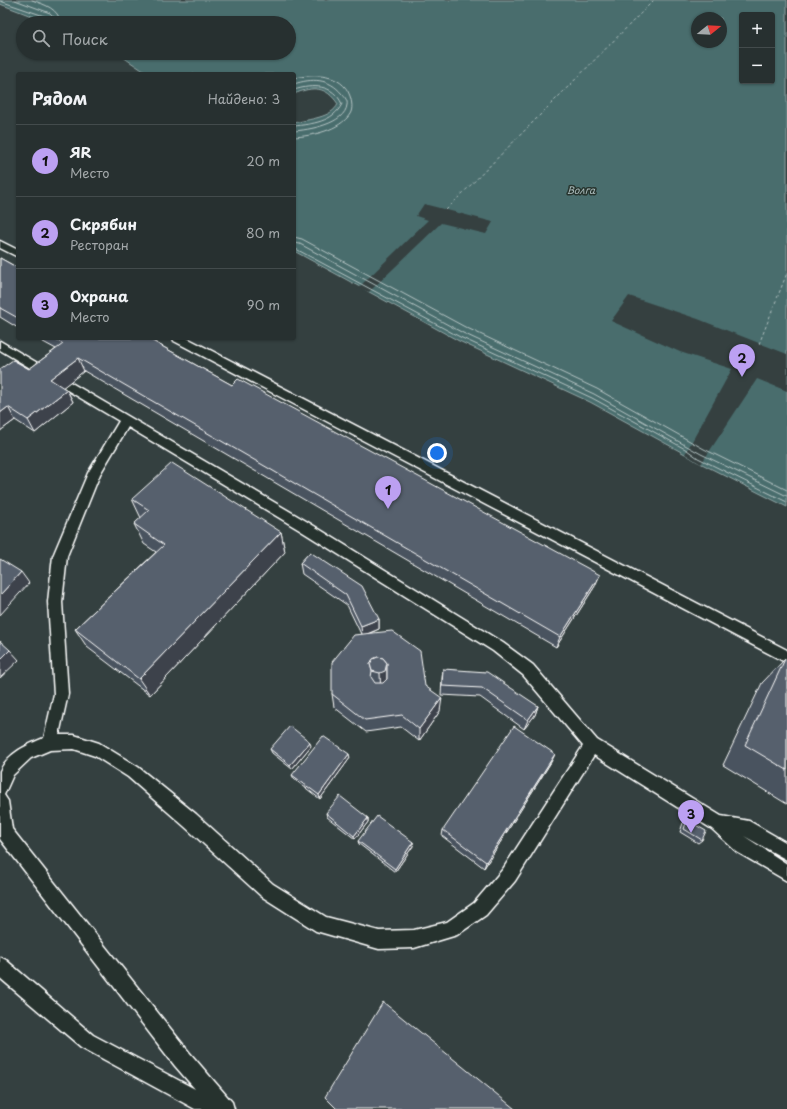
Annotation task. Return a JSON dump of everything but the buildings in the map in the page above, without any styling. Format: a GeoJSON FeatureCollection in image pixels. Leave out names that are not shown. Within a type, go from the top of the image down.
{"type":"FeatureCollection","features":[{"type":"Feature","properties":{"kind":"lane"},"geometry":{"type":"LineString","coordinates":[[0,244],[16,253]]}},
{"type":"Feature","properties":{"kind":"lane"},"geometry":{"type":"LineString","coordinates":[[182,340],[787,657]]}},
{"type":"Feature","properties":{"kind":"lane"},"geometry":{"type":"LineString","coordinates":[[0,346],[302,525],[498,647],[528,670],[592,745],[718,823],[743,846],[787,873]]}},
{"type":"Feature","properties":{"kind":"lane"},"geometry":{"type":"LineString","coordinates":[[50,743],[61,694],[55,602],[60,556],[94,473],[126,420]]}},
{"type":"Feature","properties":{"kind":"lane"},"geometry":{"type":"LineString","coordinates":[[0,789],[8,770],[26,753],[50,743],[74,742],[99,750],[133,772],[190,820],[267,890],[322,925],[379,940],[414,940],[451,929],[480,909],[509,875],[592,745]]}},
{"type":"Feature","properties":{"kind":"lane"},"geometry":{"type":"LineString","coordinates":[[0,801],[5,832],[182,1059],[225,1109]]}},
{"type":"Feature","properties":{"kind":"lane"},"geometry":{"type":"LineString","coordinates":[[718,823],[749,829],[787,852]]}},
{"type":"Feature","properties":{"kind":"lane"},"geometry":{"type":"LineString","coordinates":[[0,966],[87,1041],[214,1109]]}},
{"type":"Feature","properties":{"kind":"water","name":"Волга"},"geometry":{"type":"Polygon","coordinates":[[[0,0],[787,0],[787,507],[696,461],[590,402],[459,341],[296,252],[296,123],[325,115],[335,109],[338,104],[329,94],[319,89],[301,91],[296,93],[296,72],[145,72],[127,60],[296,60],[296,16],[32,16],[0,4],[0,0]]]}},
{"type":"Feature","properties":{"kind":"pier"},"geometry":{"type":"Polygon","coordinates":[[[424,204],[493,222],[486,234],[441,223],[369,292],[358,288],[428,220],[416,216],[424,204]]]}},
{"type":"Feature","properties":{"kind":"pier"},"geometry":{"type":"Polygon","coordinates":[[[629,296],[698,319],[787,354],[787,391],[757,379],[701,464],[696,461],[685,454],[732,369],[680,352],[611,321],[629,296]]]}},
{"type":"Feature","properties":{"kind":"ferry route"},"geometry":{"type":"LineString","coordinates":[[446,210],[654,0]]}},
{"type":"Feature","properties":{"kind":"ferry route"},"geometry":{"type":"LineString","coordinates":[[759,344],[787,273]]}},
{"type":"Feature","properties":{"kind":"place","name":"Скрябин"},"geometry":{"type":"Point","coordinates":[742,377]}},
{"type":"Feature","properties":{"kind":"place","name":"ЯR"},"geometry":{"type":"Point","coordinates":[388,509]}},
{"type":"Feature","properties":{"kind":"place","name":"Охрана"},"geometry":{"type":"Point","coordinates":[691,833]}}]}
